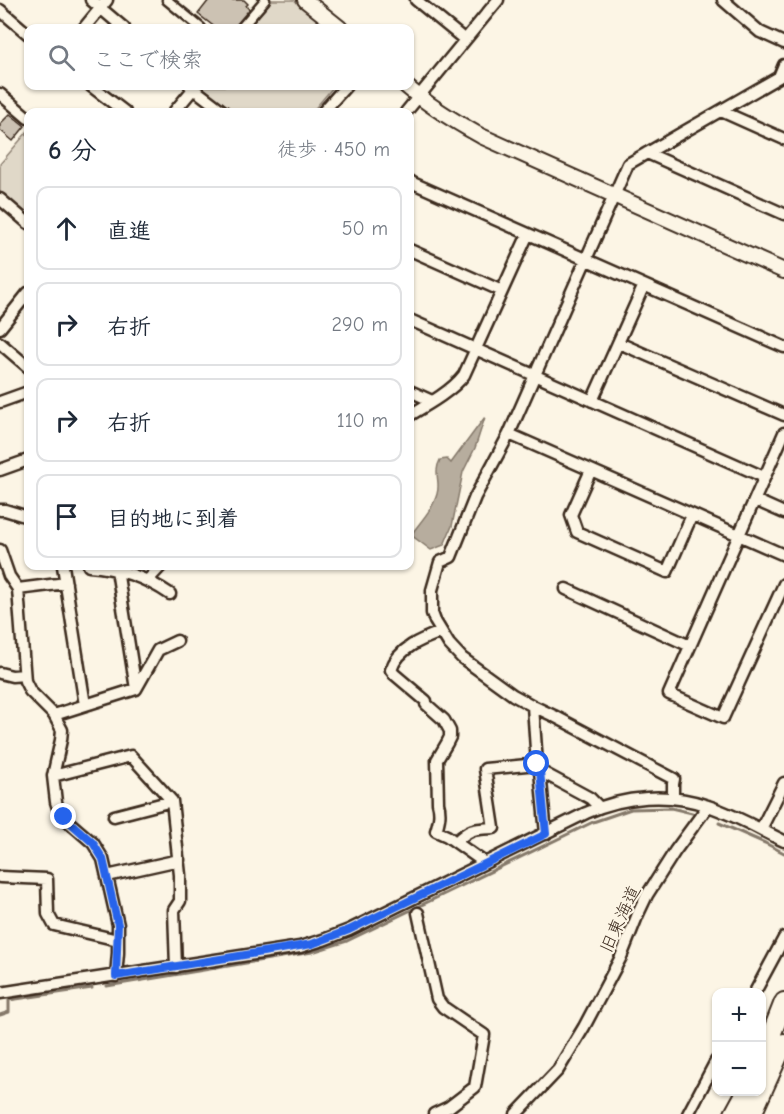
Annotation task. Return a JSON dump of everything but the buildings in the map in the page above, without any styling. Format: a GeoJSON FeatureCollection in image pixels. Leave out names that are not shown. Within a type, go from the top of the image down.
{"type":"FeatureCollection","features":[{"type":"Feature","properties":{"kind":"highway"},"geometry":{"type":"LineString","coordinates":[[766,1048],[784,1002]]}},
{"type":"Feature","properties":{"kind":"highway"},"geometry":{"type":"LineString","coordinates":[[752,1114],[784,1042]]}},
{"type":"Feature","properties":{"kind":"highway"},"geometry":{"type":"LineString","coordinates":[[734,1114],[744,1096]]}},
{"type":"Feature","properties":{"kind":"street"},"geometry":{"type":"LineString","coordinates":[[91,0],[104,4],[121,24]]}},
{"type":"Feature","properties":{"kind":"street"},"geometry":{"type":"LineString","coordinates":[[167,0],[196,24]]}},
{"type":"Feature","properties":{"kind":"street"},"geometry":{"type":"LineString","coordinates":[[245,24],[265,0]]}},
{"type":"Feature","properties":{"kind":"street"},"geometry":{"type":"LineString","coordinates":[[305,0],[335,24]]}},
{"type":"Feature","properties":{"kind":"street"},"geometry":{"type":"LineString","coordinates":[[409,108],[498,0]]}},
{"type":"Feature","properties":{"kind":"street"},"geometry":{"type":"LineString","coordinates":[[723,0],[760,32],[784,42]]}},
{"type":"Feature","properties":{"kind":"street"},"geometry":{"type":"LineString","coordinates":[[418,1],[465,40]]}},
{"type":"Feature","properties":{"kind":"street"},"geometry":{"type":"LineString","coordinates":[[87,24],[104,4]]}},
{"type":"Feature","properties":{"kind":"street"},"geometry":{"type":"LineString","coordinates":[[0,10],[24,31]]}},
{"type":"Feature","properties":{"kind":"street"},"geometry":{"type":"LineString","coordinates":[[673,798],[674,779],[513,695],[462,658],[441,632],[432,613],[432,590],[440,562],[451,557],[475,497],[509,434],[628,164],[779,77],[784,65]]}},
{"type":"Feature","properties":{"kind":"street"},"geometry":{"type":"LineString","coordinates":[[97,90],[119,108]]}},
{"type":"Feature","properties":{"kind":"street"},"geometry":{"type":"LineString","coordinates":[[177,108],[190,90]]}},
{"type":"Feature","properties":{"kind":"street"},"geometry":{"type":"LineString","coordinates":[[198,90],[219,108]]}},
{"type":"Feature","properties":{"kind":"street"},"geometry":{"type":"LineString","coordinates":[[326,108],[342,90]]}},
{"type":"Feature","properties":{"kind":"street"},"geometry":{"type":"LineString","coordinates":[[411,90],[448,118],[481,136],[784,272]]}},
{"type":"Feature","properties":{"kind":"street"},"geometry":{"type":"LineString","coordinates":[[0,94],[24,115]]}},
{"type":"Feature","properties":{"kind":"street"},"geometry":{"type":"LineString","coordinates":[[721,111],[784,139]]}},
{"type":"Feature","properties":{"kind":"street"},"geometry":{"type":"LineString","coordinates":[[647,153],[784,214]]}},
{"type":"Feature","properties":{"kind":"street"},"geometry":{"type":"LineString","coordinates":[[414,183],[784,347]]}},
{"type":"Feature","properties":{"kind":"street"},"geometry":{"type":"LineString","coordinates":[[0,200],[24,220]]}},
{"type":"Feature","properties":{"kind":"street"},"geometry":{"type":"LineString","coordinates":[[414,412],[464,375],[528,234]]}},
{"type":"Feature","properties":{"kind":"street"},"geometry":{"type":"LineString","coordinates":[[414,252],[502,291]]}},
{"type":"Feature","properties":{"kind":"street"},"geometry":{"type":"LineString","coordinates":[[592,401],[644,285]]}},
{"type":"Feature","properties":{"kind":"street"},"geometry":{"type":"LineString","coordinates":[[0,328],[24,298]]}},
{"type":"Feature","properties":{"kind":"street"},"geometry":{"type":"LineString","coordinates":[[414,322],[764,477]]}},
{"type":"Feature","properties":{"kind":"street"},"geometry":{"type":"LineString","coordinates":[[0,343],[24,364]]}},
{"type":"Feature","properties":{"kind":"street"},"geometry":{"type":"LineString","coordinates":[[619,343],[784,416]]}},
{"type":"Feature","properties":{"kind":"street"},"geometry":{"type":"LineString","coordinates":[[0,402],[24,393]]}},
{"type":"Feature","properties":{"kind":"street"},"geometry":{"type":"LineString","coordinates":[[414,393],[432,401]]}},
{"type":"Feature","properties":{"kind":"street"},"geometry":{"type":"LineString","coordinates":[[784,433],[669,694],[723,718],[784,584]]}},
{"type":"Feature","properties":{"kind":"street"},"geometry":{"type":"LineString","coordinates":[[509,434],[784,555]]}},
{"type":"Feature","properties":{"kind":"street"},"geometry":{"type":"LineString","coordinates":[[0,470],[24,461]]}},
{"type":"Feature","properties":{"kind":"street"},"geometry":{"type":"LineString","coordinates":[[591,470],[571,515],[577,532],[667,572],[693,515]]}},
{"type":"Feature","properties":{"kind":"street"},"geometry":{"type":"LineString","coordinates":[[755,500],[784,513]]}},
{"type":"Feature","properties":{"kind":"street"},"geometry":{"type":"LineString","coordinates":[[0,510],[24,516]]}},
{"type":"Feature","properties":{"kind":"street"},"geometry":{"type":"LineString","coordinates":[[0,550],[9,576],[18,589],[25,681],[30,692],[54,715],[62,730],[53,776],[59,811],[93,843],[103,859],[108,876],[118,925],[116,976]]}},
{"type":"Feature","properties":{"kind":"street"},"geometry":{"type":"LineString","coordinates":[[64,570],[85,705]]}},
{"type":"Feature","properties":{"kind":"street"},"geometry":{"type":"LineString","coordinates":[[136,689],[117,570],[156,584],[170,594]]}},
{"type":"Feature","properties":{"kind":"street"},"geometry":{"type":"LineString","coordinates":[[147,581],[157,570]]}},
{"type":"Feature","properties":{"kind":"street"},"geometry":{"type":"LineString","coordinates":[[18,589],[66,583]]}},
{"type":"Feature","properties":{"kind":"street"},"geometry":{"type":"LineString","coordinates":[[566,589],[690,646]]}},
{"type":"Feature","properties":{"kind":"street"},"geometry":{"type":"LineString","coordinates":[[441,632],[416,642],[393,663],[391,670],[426,701],[426,704],[448,725],[450,737],[437,760],[440,818],[436,831],[485,863]]}},
{"type":"Feature","properties":{"kind":"street"},"geometry":{"type":"LineString","coordinates":[[54,715],[136,689],[158,650],[177,641]]}},
{"type":"Feature","properties":{"kind":"street"},"geometry":{"type":"LineString","coordinates":[[0,673],[12,676],[24,675]]}},
{"type":"Feature","properties":{"kind":"street"},"geometry":{"type":"LineString","coordinates":[[533,706],[546,834]]}},
{"type":"Feature","properties":{"kind":"street"},"geometry":{"type":"LineString","coordinates":[[53,776],[131,756],[172,801],[180,874],[180,901],[174,910],[176,967]]}},
{"type":"Feature","properties":{"kind":"street"},"geometry":{"type":"LineString","coordinates":[[456,842],[472,830],[494,828],[484,769],[538,767],[590,798],[599,807]]}},
{"type":"Feature","properties":{"kind":"street"},"geometry":{"type":"LineString","coordinates":[[761,829],[784,783]]}},
{"type":"Feature","properties":{"kind":"street"},"geometry":{"type":"LineString","coordinates":[[0,993],[312,944],[349,930],[599,807],[633,799],[673,798],[708,806],[784,841]]}},
{"type":"Feature","properties":{"kind":"street"},"geometry":{"type":"LineString","coordinates":[[114,816],[172,801]]}},
{"type":"Feature","properties":{"kind":"street","name":"旧東海道"},"geometry":{"type":"LineString","coordinates":[[516,1114],[551,1078],[563,1062],[621,957],[647,895],[708,806]]}},
{"type":"Feature","properties":{"kind":"street"},"geometry":{"type":"LineString","coordinates":[[108,876],[179,860]]}},
{"type":"Feature","properties":{"kind":"street"},"geometry":{"type":"LineString","coordinates":[[0,877],[47,879],[48,914],[54,925],[118,940]]}},
{"type":"Feature","properties":{"kind":"street"},"geometry":{"type":"LineString","coordinates":[[418,913],[437,999],[443,1007],[484,1035],[475,1087],[449,1107],[434,1114]]}},
{"type":"Feature","properties":{"kind":"street"},"geometry":{"type":"LineString","coordinates":[[758,988],[784,938]]}},
{"type":"Feature","properties":{"kind":"street"},"geometry":{"type":"LineString","coordinates":[[688,1114],[712,1070]]}},
{"type":"Feature","properties":{"kind":"shaded area"},"geometry":{"type":"Polygon","coordinates":[[[268,0],[294,0],[325,24],[248,24],[268,0]]]}},
{"type":"Feature","properties":{"kind":"shaded area"},"geometry":{"type":"Polygon","coordinates":[[[204,90],[331,90],[315,108],[225,108],[204,90]]]}},
{"type":"Feature","properties":{"kind":"shaded area"},"geometry":{"type":"Polygon","coordinates":[[[24,136],[24,214],[0,193],[0,164],[24,136]]]}},
{"type":"Feature","properties":{"kind":"shaded area"},"geometry":{"type":"Polygon","coordinates":[[[485,417],[475,448],[463,472],[452,526],[444,545],[431,550],[414,537],[414,531],[435,500],[440,460],[447,459],[451,463],[485,417]]]}},
{"type":"Feature","properties":{"kind":"waterway"},"geometry":{"type":"LineString","coordinates":[[107,986],[312,952],[347,941],[593,822],[631,809],[671,808],[692,813]]}},
{"type":"Feature","properties":{"kind":"waterway"},"geometry":{"type":"LineString","coordinates":[[719,823],[784,853]]}},
{"type":"Feature","properties":{"kind":"waterway"},"geometry":{"type":"LineString","coordinates":[[0,1015],[9,1012],[9,1000],[92,988]]}},
{"type":"Feature","properties":{"kind":"route"},"geometry":{"type":"LineString","coordinates":[[64,817],[93,843],[103,859],[118,925],[116,976],[312,944],[349,930],[546,834],[540,771],[537,764]]}}]}
